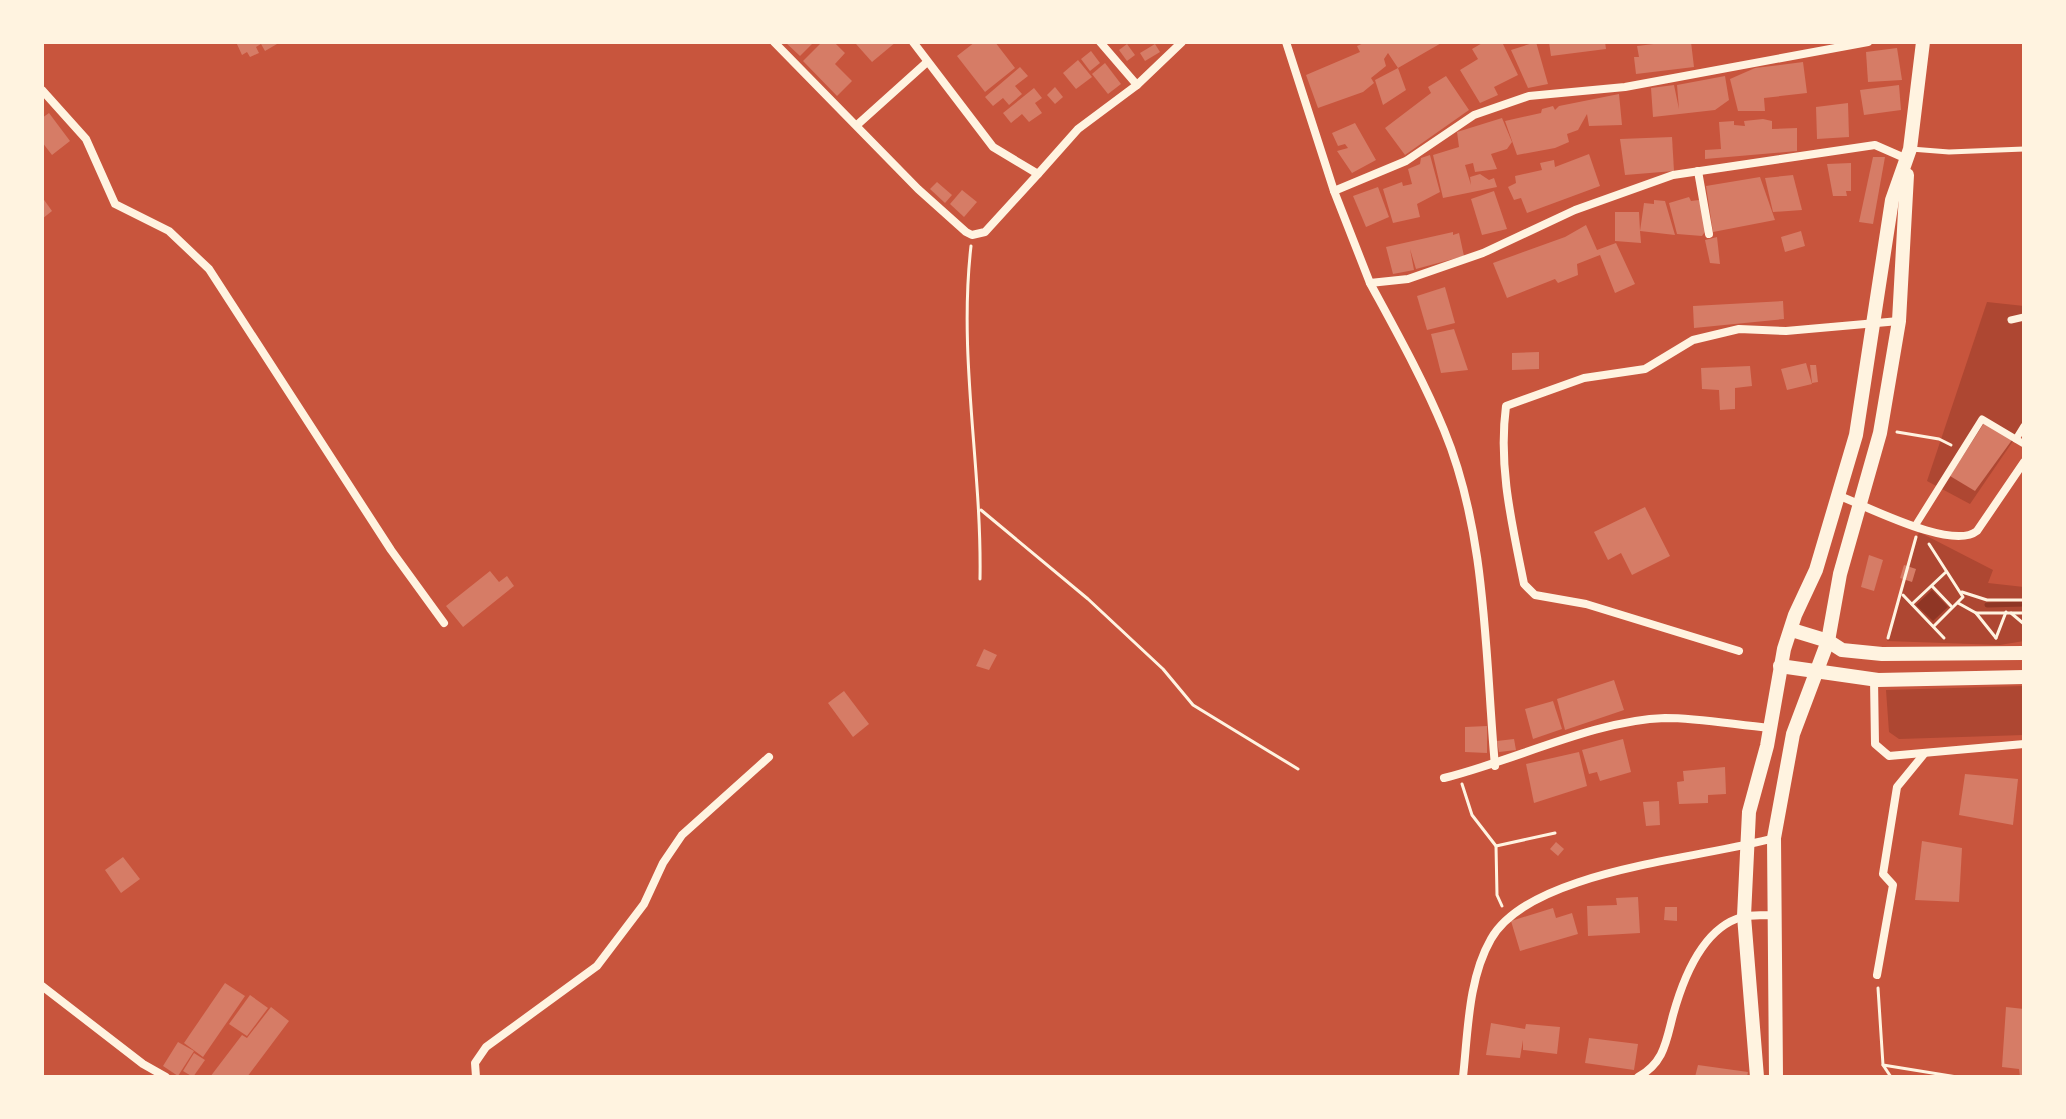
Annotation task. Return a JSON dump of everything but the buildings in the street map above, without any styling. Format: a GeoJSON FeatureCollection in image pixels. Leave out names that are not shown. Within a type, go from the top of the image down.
{"type":"FeatureCollection","features":[{"type":"Feature","properties":{"kind":"main road"},"geometry":{"type":"LineString","coordinates":[[1776,1077],[1774,838],[1793,734],[1828,641],[1840,574],[1880,429],[1899,321],[1908,154],[1923,42]]}},
{"type":"Feature","properties":{"kind":"main road"},"geometry":{"type":"LineString","coordinates":[[1757,1077],[1744,916],[1749,812],[1770,728],[1780,666],[1795,615],[1816,570],[1856,435],[1869,366],[1872,323],[1892,200],[1908,154]]}},
{"type":"Feature","properties":{"kind":"main road"},"geometry":{"type":"LineString","coordinates":[[1792,630],[1828,641],[1842,650],[1882,654],[2017,654]]}},
{"type":"Feature","properties":{"kind":"main road"},"geometry":{"type":"LineString","coordinates":[[1780,666],[1818,674],[1874,679],[2024,677]]}},
{"type":"Feature","properties":{"kind":"street"},"geometry":{"type":"LineString","coordinates":[[774,42],[918,189],[972,235],[985,232],[1078,129],[1137,85],[1182,42]]}},
{"type":"Feature","properties":{"kind":"street"},"geometry":{"type":"LineString","coordinates":[[913,42],[993,147],[1038,174]]}},
{"type":"Feature","properties":{"kind":"street"},"geometry":{"type":"LineString","coordinates":[[1100,42],[1137,85]]}},
{"type":"Feature","properties":{"kind":"street"},"geometry":{"type":"LineString","coordinates":[[1286,42],[1334,191],[1370,283],[1445,432],[1479,573],[1495,766]]}},
{"type":"Feature","properties":{"kind":"street"},"geometry":{"type":"LineString","coordinates":[[1334,191],[1406,161],[1474,115],[1529,96],[1625,87],[1868,42]]}},
{"type":"Feature","properties":{"kind":"street"},"geometry":{"type":"LineString","coordinates":[[857,125],[926,63]]}},
{"type":"Feature","properties":{"kind":"street"},"geometry":{"type":"LineString","coordinates":[[42,90],[86,139],[115,204],[169,231],[209,269],[391,550],[444,623]]}},
{"type":"Feature","properties":{"kind":"street"},"geometry":{"type":"LineString","coordinates":[[1370,283],[1408,279],[1453,264],[1575,210],[1673,175],[1875,145],[1908,154]]}},
{"type":"Feature","properties":{"kind":"street"},"geometry":{"type":"LineString","coordinates":[[1698,171],[1709,234]]}},
{"type":"Feature","properties":{"kind":"street"},"geometry":{"type":"LineString","coordinates":[[2011,320],[2024,317]]}},
{"type":"Feature","properties":{"kind":"street"},"geometry":{"type":"LineString","coordinates":[[1739,651],[1586,604],[1535,595],[1524,584],[1504,487],[1501,443],[1506,406],[1584,378],[1645,369],[1693,340],[1739,329],[1786,331],[1899,321]]}},
{"type":"Feature","properties":{"kind":"street"},"geometry":{"type":"LineString","coordinates":[[1917,526],[1982,419],[2024,444]]}},
{"type":"Feature","properties":{"kind":"street"},"geometry":{"type":"LineString","coordinates":[[2016,439],[2024,426]]}},
{"type":"Feature","properties":{"kind":"street"},"geometry":{"type":"LineString","coordinates":[[1837,495],[1917,526],[1959,538],[1973,535],[2024,462]]}},
{"type":"Feature","properties":{"kind":"street"},"geometry":{"type":"LineString","coordinates":[[1874,679],[1875,744],[1889,756],[2024,744]]}},
{"type":"Feature","properties":{"kind":"street"},"geometry":{"type":"LineString","coordinates":[[1444,778],[1495,766],[1600,729],[1665,718],[1770,728]]}},
{"type":"Feature","properties":{"kind":"street"},"geometry":{"type":"LineString","coordinates":[[1877,975],[1893,885],[1883,874],[1897,787],[1924,754]]}},
{"type":"Feature","properties":{"kind":"street"},"geometry":{"type":"LineString","coordinates":[[476,1077],[475,1063],[486,1047],[507,1027],[597,966],[644,904],[663,863],[682,835],[769,757]]}},
{"type":"Feature","properties":{"kind":"street"},"geometry":{"type":"LineString","coordinates":[[1463,1077],[1474,984],[1489,941],[1506,917],[1554,891],[1632,867],[1774,838]]}},
{"type":"Feature","properties":{"kind":"street"},"geometry":{"type":"LineString","coordinates":[[1638,1077],[1655,1067],[1662,1055],[1676,1005],[1697,956],[1720,926],[1744,916],[1774,915]]}},
{"type":"Feature","properties":{"kind":"street"},"geometry":{"type":"LineString","coordinates":[[42,986],[143,1064],[166,1077]]}},
{"type":"Feature","properties":{"kind":"lane"},"geometry":{"type":"LineString","coordinates":[[1908,154],[2024,149]]}},
{"type":"Feature","properties":{"kind":"path"},"geometry":{"type":"LineString","coordinates":[[972,235],[968,379],[981,510],[980,579]]}},
{"type":"Feature","properties":{"kind":"path"},"geometry":{"type":"LineString","coordinates":[[1880,429],[1939,439],[1962,450]]}},
{"type":"Feature","properties":{"kind":"path"},"geometry":{"type":"LineString","coordinates":[[981,510],[1088,599],[1163,669],[1193,705],[1298,769]]}},
{"type":"Feature","properties":{"kind":"path"},"geometry":{"type":"LineString","coordinates":[[1917,526],[1962,592],[1987,600],[2024,600]]}},
{"type":"Feature","properties":{"kind":"path"},"geometry":{"type":"LineString","coordinates":[[1882,654],[1903,595],[1917,526]]}},
{"type":"Feature","properties":{"kind":"path"},"geometry":{"type":"LineString","coordinates":[[1912,604],[1946,572]]}},
{"type":"Feature","properties":{"kind":"path"},"geometry":{"type":"LineString","coordinates":[[1932,586],[1952,607]]}},
{"type":"Feature","properties":{"kind":"path"},"geometry":{"type":"LineString","coordinates":[[1934,626],[1958,603],[1962,592]]}},
{"type":"Feature","properties":{"kind":"path"},"geometry":{"type":"LineString","coordinates":[[1903,595],[1958,655]]}},
{"type":"Feature","properties":{"kind":"path"},"geometry":{"type":"LineString","coordinates":[[1958,603],[1976,613],[1996,638],[2017,654]]}},
{"type":"Feature","properties":{"kind":"path"},"geometry":{"type":"LineString","coordinates":[[2009,612],[2024,624]]}},
{"type":"Feature","properties":{"kind":"path"},"geometry":{"type":"LineString","coordinates":[[1996,638],[2009,612]]}},
{"type":"Feature","properties":{"kind":"path"},"geometry":{"type":"LineString","coordinates":[[1976,613],[2024,613]]}},
{"type":"Feature","properties":{"kind":"path"},"geometry":{"type":"LineString","coordinates":[[1459,774],[1472,815],[1496,846],[1497,895],[1506,917]]}},
{"type":"Feature","properties":{"kind":"path"},"geometry":{"type":"LineString","coordinates":[[1496,846],[1555,833]]}},
{"type":"Feature","properties":{"kind":"path"},"geometry":{"type":"LineString","coordinates":[[1877,975],[1883,1065],[1891,1077]]}},
{"type":"Feature","properties":{"kind":"path"},"geometry":{"type":"LineString","coordinates":[[1883,1065],[1957,1077]]}},
{"type":"Feature","properties":{"kind":"shaded area"},"geometry":{"type":"Polygon","coordinates":[[[1987,302],[2024,306],[2024,425],[1970,504],[1927,481],[1987,302]]]}},
{"type":"Feature","properties":{"kind":"shaded area"},"geometry":{"type":"Polygon","coordinates":[[[1919,532],[1993,570],[1988,583],[2024,587],[2024,641],[2000,645],[1887,641],[1919,532]]]}},
{"type":"Feature","properties":{"kind":"shaded area"},"geometry":{"type":"Polygon","coordinates":[[[1932,590],[1948,607],[1933,621],[1916,605],[1932,590]]]}},
{"type":"Feature","properties":{"kind":"shaded area"},"geometry":{"type":"Polygon","coordinates":[[[2024,686],[2024,735],[1899,739],[1889,732],[1886,690],[2024,686]]]}},
{"type":"Feature","properties":{"kind":"waterway"},"geometry":{"type":"LineString","coordinates":[[1987,605],[2024,604]]}}]}
